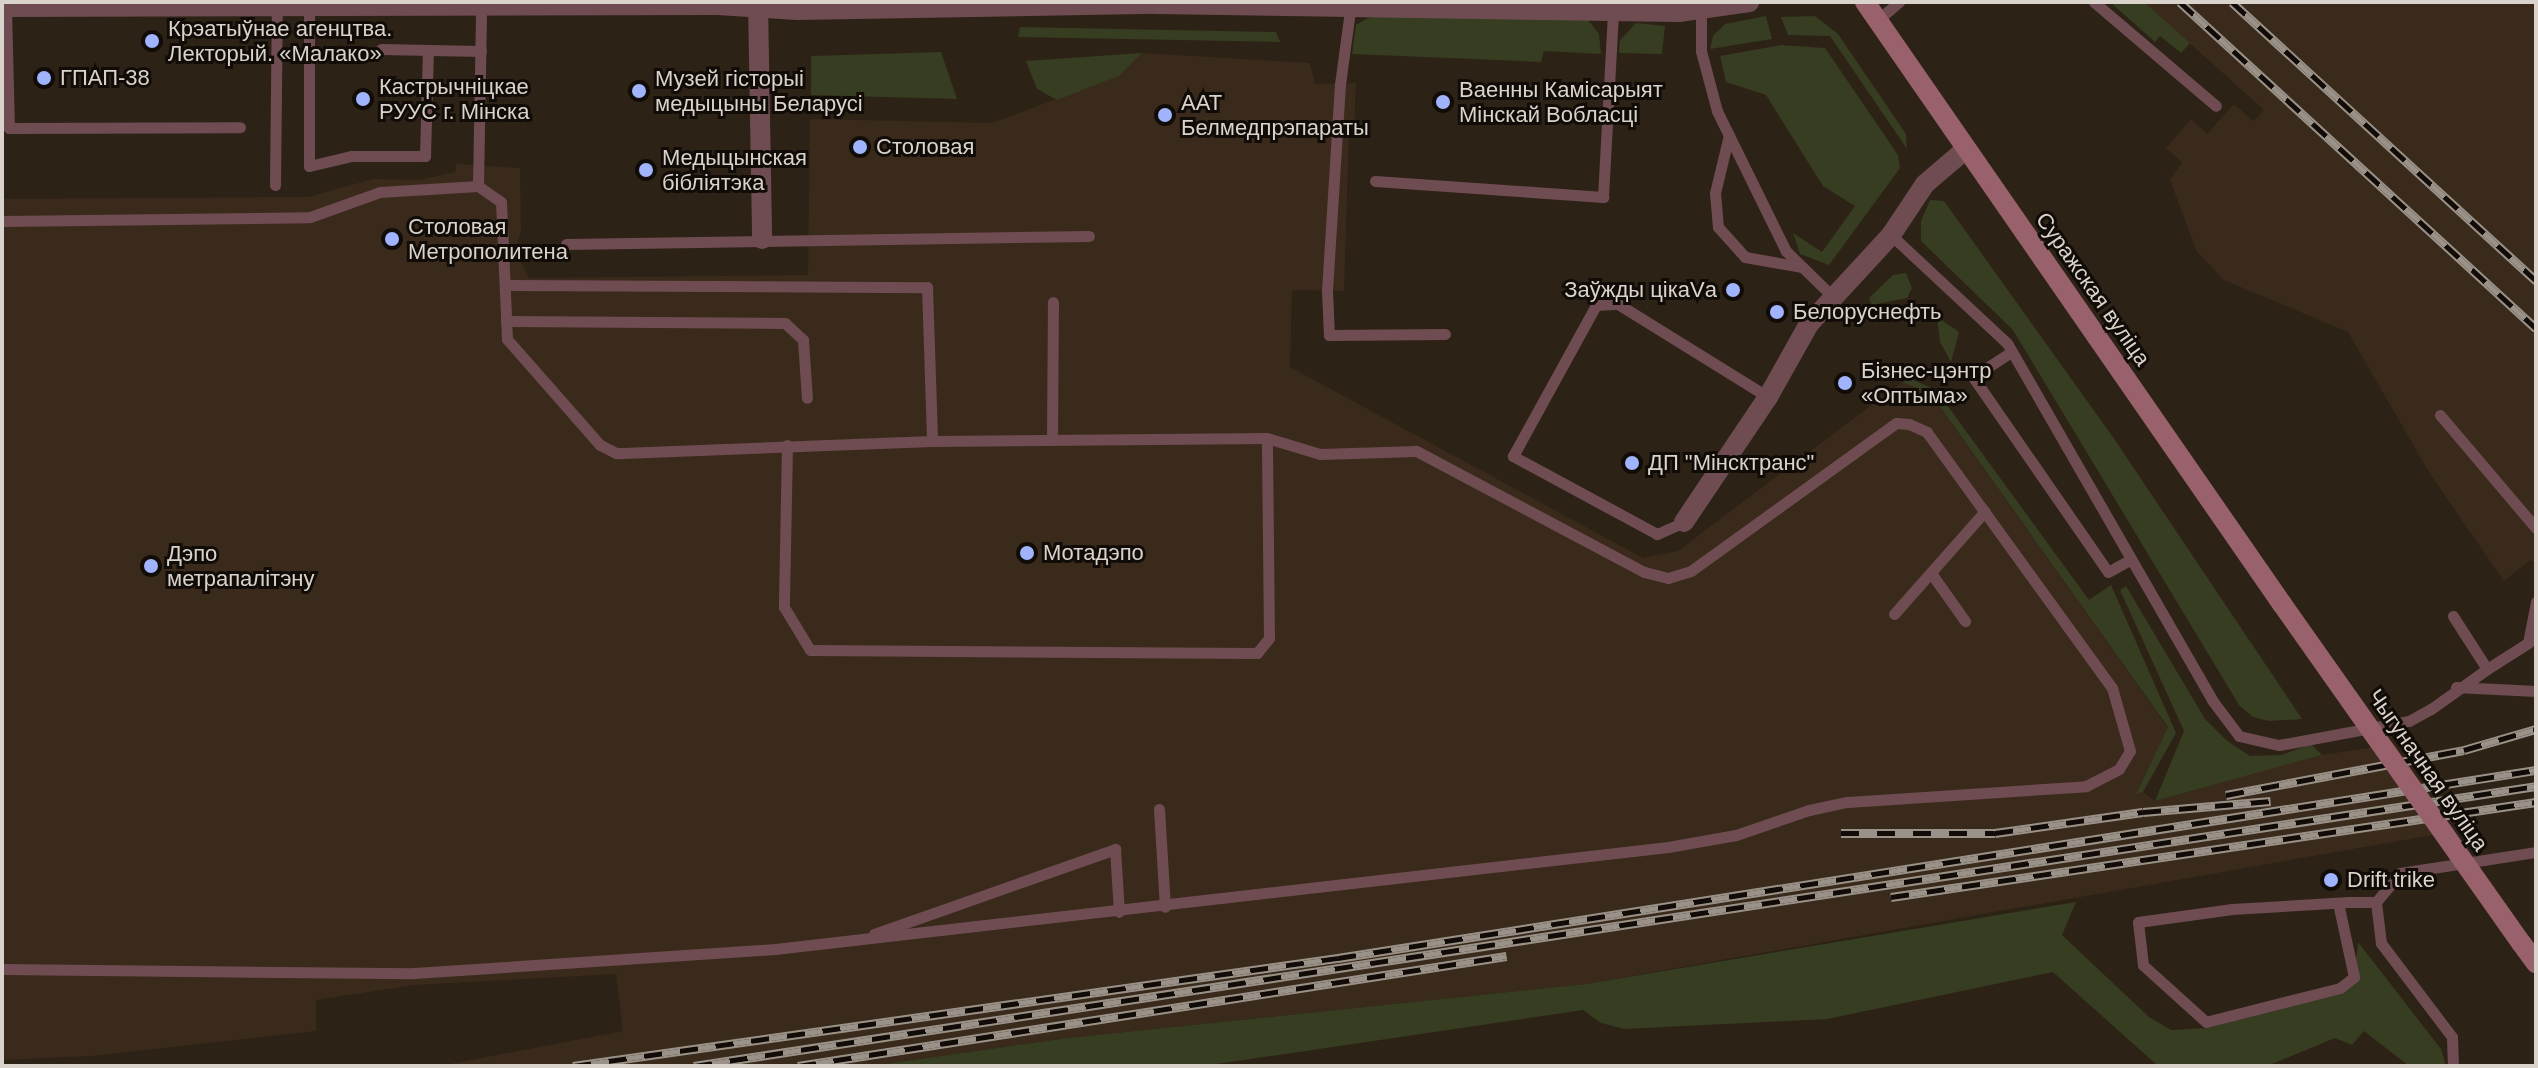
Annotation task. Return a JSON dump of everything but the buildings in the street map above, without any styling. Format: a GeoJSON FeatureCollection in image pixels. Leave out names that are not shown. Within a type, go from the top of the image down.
{"type":"FeatureCollection","features":[{"type":"Feature","properties":{"kind":"main road","name":"Суражская вуліца"},"geometry":{"type":"LineString","coordinates":[[1865,2],[2282,604]]}},
{"type":"Feature","properties":{"kind":"main road","name":"Чыгуначная вуліца"},"geometry":{"type":"LineString","coordinates":[[2282,604],[2536,963]]}},
{"type":"Feature","properties":{"kind":"street"},"geometry":{"type":"LineString","coordinates":[[4,7],[67,4],[481,8],[684,4],[1156,3],[1701,12],[1749,2]]}},
{"type":"Feature","properties":{"kind":"street"},"geometry":{"type":"LineString","coordinates":[[758,5],[762,239]]}},
{"type":"Feature","properties":{"kind":"street"},"geometry":{"type":"LineString","coordinates":[[1684,522],[1768,397],[1809,324],[1891,235],[1925,184],[1966,149]]}},
{"type":"Feature","properties":{"kind":"lane"},"geometry":{"type":"LineString","coordinates":[[1878,20],[1899,2]]}},
{"type":"Feature","properties":{"kind":"lane"},"geometry":{"type":"LineString","coordinates":[[2094,2],[2216,106]]}},
{"type":"Feature","properties":{"kind":"lane"},"geometry":{"type":"LineString","coordinates":[[1351,4],[1340,84],[1327,290],[1329,335],[1445,334]]}},
{"type":"Feature","properties":{"kind":"lane"},"geometry":{"type":"LineString","coordinates":[[309,5],[309,166],[351,156],[425,156],[428,50]]}},
{"type":"Feature","properties":{"kind":"lane"},"geometry":{"type":"LineString","coordinates":[[275,185],[277,6]]}},
{"type":"Feature","properties":{"kind":"lane"},"geometry":{"type":"LineString","coordinates":[[4,7],[9,128],[240,127]]}},
{"type":"Feature","properties":{"kind":"lane"},"geometry":{"type":"LineString","coordinates":[[478,186],[481,8]]}},
{"type":"Feature","properties":{"kind":"lane"},"geometry":{"type":"LineString","coordinates":[[1375,181],[1603,197],[1613,11]]}},
{"type":"Feature","properties":{"kind":"lane"},"geometry":{"type":"LineString","coordinates":[[1701,12],[1701,51],[1729,135],[1774,229],[1802,267],[1833,297]]}},
{"type":"Feature","properties":{"kind":"lane"},"geometry":{"type":"LineString","coordinates":[[381,49],[481,51]]}},
{"type":"Feature","properties":{"kind":"lane"},"geometry":{"type":"LineString","coordinates":[[1729,135],[1715,193],[1718,227],[1745,257],[1802,267]]}},
{"type":"Feature","properties":{"kind":"lane"},"geometry":{"type":"LineString","coordinates":[[2,221],[310,217],[380,192],[478,186],[501,202],[507,339],[600,445],[616,453],[932,441],[1267,438],[1320,454],[1416,451],[1644,572],[1668,578],[1691,571],[1896,423],[1927,432],[2112,688],[2130,751],[2105,779],[2086,786],[1848,802],[1736,835],[1668,847],[854,941],[414,973],[2,969]]}},
{"type":"Feature","properties":{"kind":"lane"},"geometry":{"type":"LineString","coordinates":[[1891,235],[2011,352],[2229,727],[2253,743],[2279,745],[2409,721],[2455,687],[2528,643],[2536,602]]}},
{"type":"Feature","properties":{"kind":"lane"},"geometry":{"type":"LineString","coordinates":[[566,244],[1089,236]]}},
{"type":"Feature","properties":{"kind":"lane"},"geometry":{"type":"LineString","coordinates":[[505,285],[927,287],[932,441]]}},
{"type":"Feature","properties":{"kind":"lane"},"geometry":{"type":"LineString","coordinates":[[1052,440],[1053,302]]}},
{"type":"Feature","properties":{"kind":"lane"},"geometry":{"type":"LineString","coordinates":[[1684,522],[1657,534],[1513,456],[1596,305],[1618,304],[1768,397]]}},
{"type":"Feature","properties":{"kind":"lane"},"geometry":{"type":"LineString","coordinates":[[506,321],[785,323],[803,340],[807,398]]}},
{"type":"Feature","properties":{"kind":"lane"},"geometry":{"type":"LineString","coordinates":[[2011,352],[1973,377],[2108,572],[2131,559]]}},
{"type":"Feature","properties":{"kind":"lane"},"geometry":{"type":"LineString","coordinates":[[2440,415],[2536,528]]}},
{"type":"Feature","properties":{"kind":"lane"},"geometry":{"type":"LineString","coordinates":[[787,445],[784,607],[810,650],[1257,653],[1269,638],[1267,438]]}},
{"type":"Feature","properties":{"kind":"lane"},"geometry":{"type":"LineString","coordinates":[[1894,614],[1985,511]]}},
{"type":"Feature","properties":{"kind":"lane"},"geometry":{"type":"LineString","coordinates":[[1931,573],[1965,621]]}},
{"type":"Feature","properties":{"kind":"lane"},"geometry":{"type":"LineString","coordinates":[[2453,616],[2487,669]]}},
{"type":"Feature","properties":{"kind":"lane"},"geometry":{"type":"LineString","coordinates":[[2455,687],[2536,691]]}},
{"type":"Feature","properties":{"kind":"lane"},"geometry":{"type":"LineString","coordinates":[[1159,809],[1165,907]]}},
{"type":"Feature","properties":{"kind":"lane"},"geometry":{"type":"LineString","coordinates":[[854,941],[1115,849],[1119,912]]}},
{"type":"Feature","properties":{"kind":"lane"},"geometry":{"type":"LineString","coordinates":[[2453,1066],[2452,1037],[2381,943],[2376,902],[2400,873],[2536,852]]}},
{"type":"Feature","properties":{"kind":"lane"},"geometry":{"type":"LineString","coordinates":[[2338,903],[2354,977],[2340,988],[2206,1022],[2143,965],[2138,922],[2232,909],[2338,903],[2376,902]]}},
{"type":"Feature","properties":{"kind":"shaded area"},"geometry":{"type":"Polygon","coordinates":[[[2144,2],[2536,2],[2536,563],[2530,560],[2504,581],[2430,474],[2348,332],[2224,280],[2197,252],[2170,180],[2182,162],[2166,148],[2191,119],[2207,134],[2234,104],[2253,121],[2264,110],[2144,2]]]}},
{"type":"Feature","properties":{"kind":"shaded area"},"geometry":{"type":"Polygon","coordinates":[[[1142,53],[1310,63],[1315,84],[1356,83],[1354,129],[1349,130],[1344,291],[1292,290],[1290,367],[1643,558],[1678,551],[1902,382],[1931,394],[2168,728],[2136,794],[2143,792],[2155,801],[2322,755],[2394,744],[2455,831],[1586,984],[1068,1038],[867,1066],[440,1066],[623,1031],[616,974],[414,985],[316,1000],[316,1031],[91,1056],[2,1060],[2,199],[309,197],[373,179],[419,180],[456,172],[456,164],[520,168],[521,231],[515,250],[529,278],[808,275],[810,119],[992,123],[1119,76],[1142,53]]]}},
{"type":"Feature","properties":{"kind":"green space"},"geometry":{"type":"Polygon","coordinates":[[[2110,2],[2144,2],[2190,43],[2181,53],[2160,36],[2155,42],[2110,2]]]}},
{"type":"Feature","properties":{"kind":"green space"},"geometry":{"type":"Polygon","coordinates":[[[1377,13],[1588,20],[1599,34],[1601,54],[1544,51],[1541,62],[1352,54],[1356,25],[1377,13]]]}},
{"type":"Feature","properties":{"kind":"green space"},"geometry":{"type":"Polygon","coordinates":[[[1766,16],[1772,39],[1710,49],[1713,36],[1725,24],[1766,16]]]}},
{"type":"Feature","properties":{"kind":"green space"},"geometry":{"type":"Polygon","coordinates":[[[1815,16],[1838,34],[1906,134],[1907,149],[1830,36],[1788,35],[1781,17],[1815,16]]]}},
{"type":"Feature","properties":{"kind":"green space"},"geometry":{"type":"Polygon","coordinates":[[[1636,23],[1665,26],[1662,54],[1619,53],[1620,40],[1636,23]]]}},
{"type":"Feature","properties":{"kind":"green space"},"geometry":{"type":"Polygon","coordinates":[[[1020,27],[1276,32],[1280,42],[1018,37],[1020,27]]]}},
{"type":"Feature","properties":{"kind":"green space"},"geometry":{"type":"Polygon","coordinates":[[[1781,45],[1825,48],[1898,155],[1900,168],[1829,265],[1800,254],[1793,233],[1822,252],[1855,206],[1823,186],[1766,95],[1726,82],[1720,56],[1781,45]]]}},
{"type":"Feature","properties":{"kind":"green space"},"geometry":{"type":"Polygon","coordinates":[[[941,52],[957,99],[811,95],[811,56],[941,52]]]}},
{"type":"Feature","properties":{"kind":"green space"},"geometry":{"type":"Polygon","coordinates":[[[1142,53],[1119,76],[1057,100],[1037,89],[1026,61],[1142,53]]]}},
{"type":"Feature","properties":{"kind":"green space"},"geometry":{"type":"Polygon","coordinates":[[[1930,200],[1944,201],[2115,440],[2302,719],[2269,721],[2253,717],[2239,705],[2013,330],[1921,241],[1921,221],[1930,200]]]}},
{"type":"Feature","properties":{"kind":"green space"},"geometry":{"type":"Polygon","coordinates":[[[1906,273],[1912,288],[1907,298],[1872,305],[1869,298],[1893,275],[1906,273]]]}},
{"type":"Feature","properties":{"kind":"green space"},"geometry":{"type":"Polygon","coordinates":[[[1937,317],[1959,332],[1951,362],[1940,342],[1937,317]]]}},
{"type":"Feature","properties":{"kind":"green space"},"geometry":{"type":"Polygon","coordinates":[[[1911,379],[1936,390],[2089,600],[2111,585],[2176,733],[2143,792],[2136,794],[2168,727],[1931,394],[1902,382],[1911,379]]]}},
{"type":"Feature","properties":{"kind":"green space"},"geometry":{"type":"Polygon","coordinates":[[[2126,586],[2205,719],[2226,740],[2250,756],[2281,755],[2311,744],[2322,755],[2155,801],[2184,731],[2120,590],[2126,586]]]}},
{"type":"Feature","properties":{"kind":"green space"},"geometry":{"type":"Polygon","coordinates":[[[2076,902],[2062,935],[2149,1017],[2171,1030],[2208,1028],[2339,989],[2355,971],[2358,942],[2441,1049],[2446,1066],[2409,1066],[2364,1031],[2352,1045],[2335,1038],[2267,1066],[2158,1066],[2053,972],[1827,1019],[1625,1029],[1601,1023],[1583,1010],[1203,1066],[870,1066],[1068,1038],[1586,984],[2076,902]]]}},
{"type":"Feature","properties":{"kind":"railway"},"geometry":{"type":"LineString","coordinates":[[2180,2],[2536,328]]}},
{"type":"Feature","properties":{"kind":"railway"},"geometry":{"type":"LineString","coordinates":[[2232,2],[2536,281]]}},
{"type":"Feature","properties":{"kind":"railway"},"geometry":{"type":"LineString","coordinates":[[2226,795],[2464,750],[2536,729]]}},
{"type":"Feature","properties":{"kind":"railway"},"geometry":{"type":"LineString","coordinates":[[573,1066],[1338,958],[2536,770]]}},
{"type":"Feature","properties":{"kind":"railway"},"geometry":{"type":"LineString","coordinates":[[694,1066],[2536,786]]}},
{"type":"Feature","properties":{"kind":"railway"},"geometry":{"type":"LineString","coordinates":[[1841,833],[1995,833],[2143,812],[2271,801]]}},
{"type":"Feature","properties":{"kind":"railway"},"geometry":{"type":"LineString","coordinates":[[1891,897],[2536,802]]}},
{"type":"Feature","properties":{"kind":"railway"},"geometry":{"type":"LineString","coordinates":[[798,1066],[1507,956]]}},
{"type":"Feature","properties":{"kind":"place","name":"Крэатыўнае агенцтва. Лекторый. «Малако»"},"geometry":{"type":"Point","coordinates":[152,41]}},
{"type":"Feature","properties":{"kind":"place","name":"ГПАП-38"},"geometry":{"type":"Point","coordinates":[44,78]}},
{"type":"Feature","properties":{"kind":"place","name":"Музей гісторыі медыцыны Беларусі"},"geometry":{"type":"Point","coordinates":[639,91]}},
{"type":"Feature","properties":{"kind":"place","name":"Кастрычніцкае РУУС г. Мінска"},"geometry":{"type":"Point","coordinates":[363,99]}},
{"type":"Feature","properties":{"kind":"place","name":"Ваенны Камісарыят Мінскай Вобласці"},"geometry":{"type":"Point","coordinates":[1443,102]}},
{"type":"Feature","properties":{"kind":"place","name":"ААТ Белмедпрэпараты"},"geometry":{"type":"Point","coordinates":[1165,115]}},
{"type":"Feature","properties":{"kind":"place","name":"Столовая"},"geometry":{"type":"Point","coordinates":[860,147]}},
{"type":"Feature","properties":{"kind":"place","name":"Медыцынская бібліятэка"},"geometry":{"type":"Point","coordinates":[646,170]}},
{"type":"Feature","properties":{"kind":"place","name":"Столовая Метрополитена"},"geometry":{"type":"Point","coordinates":[392,239]}},
{"type":"Feature","properties":{"kind":"place","name":"Заўжды цікаVа"},"geometry":{"type":"Point","coordinates":[1733,290]}},
{"type":"Feature","properties":{"kind":"place","name":"Белоруснефть"},"geometry":{"type":"Point","coordinates":[1777,312]}},
{"type":"Feature","properties":{"kind":"place","name":"Бізнес-цэнтр «Оптыма»"},"geometry":{"type":"Point","coordinates":[1845,383]}},
{"type":"Feature","properties":{"kind":"place","name":"ДП \"Мінсктранс\""},"geometry":{"type":"Point","coordinates":[1632,463]}},
{"type":"Feature","properties":{"kind":"place","name":"Мотадэпо"},"geometry":{"type":"Point","coordinates":[1027,553]}},
{"type":"Feature","properties":{"kind":"place","name":"Дэпо метрапалітэну"},"geometry":{"type":"Point","coordinates":[151,566]}},
{"type":"Feature","properties":{"kind":"place","name":"Drift trike"},"geometry":{"type":"Point","coordinates":[2331,880]}}]}
